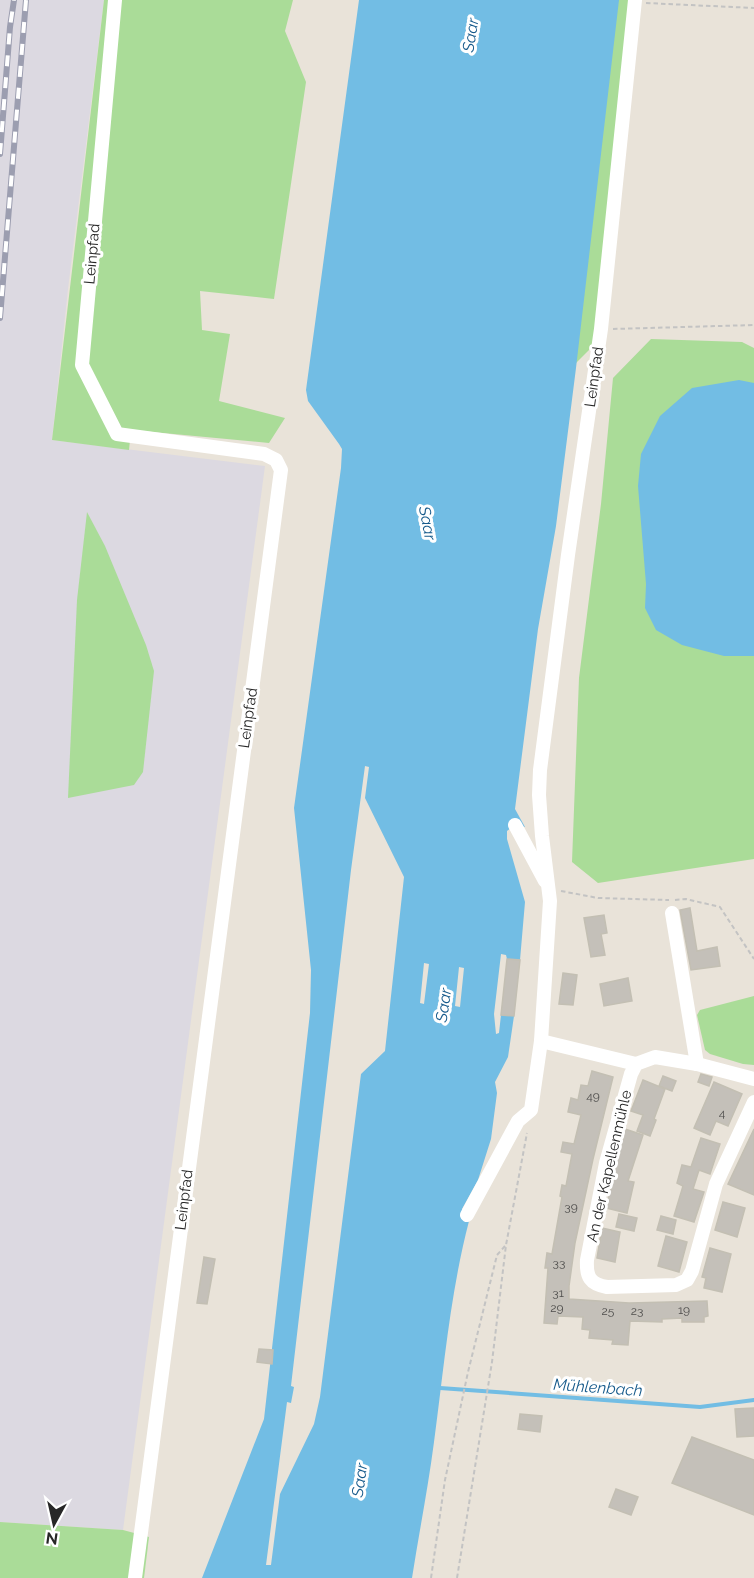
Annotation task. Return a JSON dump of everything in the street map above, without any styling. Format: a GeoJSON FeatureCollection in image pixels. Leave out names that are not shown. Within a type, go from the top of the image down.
{"type":"FeatureCollection","features":[{"type":"Feature","properties":{"kind":"street","name":"Leinpfad"},"geometry":{"type":"LineString","coordinates":[[115,0],[82,365],[117,434],[264,454],[276,460],[281,470],[135,1578]]}},
{"type":"Feature","properties":{"kind":"street","name":"Leinpfad"},"geometry":{"type":"LineString","coordinates":[[467,1215],[518,1121],[531,1110],[541,1041],[550,890],[542,836],[540,770],[601,329],[635,1]]}},
{"type":"Feature","properties":{"kind":"street"},"geometry":{"type":"LineString","coordinates":[[515,825],[550,890]]}},
{"type":"Feature","properties":{"kind":"street"},"geometry":{"type":"LineString","coordinates":[[672,913],[697,1064]]}},
{"type":"Feature","properties":{"kind":"street"},"geometry":{"type":"LineString","coordinates":[[541,1041],[636,1064],[655,1057],[697,1064],[754,1079]]}},
{"type":"Feature","properties":{"kind":"street","name":"An der Kapellenmühle"},"geometry":{"type":"LineString","coordinates":[[636,1064],[631,1074],[606,1163],[587,1260],[586,1272],[589,1279],[597,1285],[676,1284],[687,1280],[692,1271],[716,1184],[754,1102]]}},
{"type":"Feature","properties":{"kind":"path"},"geometry":{"type":"LineString","coordinates":[[635,1],[754,8]]}},
{"type":"Feature","properties":{"kind":"path"},"geometry":{"type":"LineString","coordinates":[[601,329],[754,326]]}},
{"type":"Feature","properties":{"kind":"path"},"geometry":{"type":"LineString","coordinates":[[550,890],[598,898],[686,899],[720,907],[754,960]]}},
{"type":"Feature","properties":{"kind":"path"},"geometry":{"type":"LineString","coordinates":[[457,1578],[490,1373],[506,1245],[527,1132]]}},
{"type":"Feature","properties":{"kind":"path"},"geometry":{"type":"LineString","coordinates":[[431,1578],[445,1480],[468,1372],[497,1255],[506,1245]]}},
{"type":"Feature","properties":{"kind":"shaded area"},"geometry":{"type":"Polygon","coordinates":[[[0,0],[104,0],[68,289],[52,440],[265,466],[123,1530],[0,1522],[0,0]]]}},
{"type":"Feature","properties":{"kind":"green space"},"geometry":{"type":"Polygon","coordinates":[[[104,0],[293,0],[285,31],[306,82],[274,299],[200,291],[202,330],[230,334],[219,401],[285,418],[269,443],[131,430],[129,450],[52,440],[104,0]]]}},
{"type":"Feature","properties":{"kind":"green space"},"geometry":{"type":"Polygon","coordinates":[[[614,0],[639,0],[605,334],[575,364],[614,0]]]}},
{"type":"Feature","properties":{"kind":"green space"},"geometry":{"type":"Polygon","coordinates":[[[651,339],[742,342],[754,348],[754,859],[598,883],[572,862],[579,678],[601,504],[613,378],[651,339]]]}},
{"type":"Feature","properties":{"kind":"green space"},"geometry":{"type":"Polygon","coordinates":[[[87,512],[105,546],[146,645],[154,671],[143,772],[134,785],[68,798],[77,600],[87,512]]]}},
{"type":"Feature","properties":{"kind":"green space"},"geometry":{"type":"Polygon","coordinates":[[[754,996],[754,1065],[710,1054],[705,1050],[697,1015],[700,1010],[754,996]]]}},
{"type":"Feature","properties":{"kind":"green space"},"geometry":{"type":"Polygon","coordinates":[[[0,1522],[123,1530],[149,1537],[144,1578],[0,1578],[0,1522]]]}},
{"type":"Feature","properties":{"kind":"water","name":"Saar"},"geometry":{"type":"Polygon","coordinates":[[[359,0],[619,0],[556,526],[538,629],[515,809],[525,827],[515,825],[507,831],[507,839],[525,902],[520,960],[507,959],[506,955],[501,954],[494,1014],[496,1034],[499,1033],[501,1015],[514,1016],[508,1057],[495,1082],[497,1093],[491,1139],[478,1180],[462,1209],[469,1221],[452,1303],[432,1459],[412,1578],[202,1578],[264,1419],[310,1013],[311,970],[294,808],[342,449],[308,401],[306,390],[359,0]],[[365,766],[291,1386],[294,1387],[291,1403],[287,1402],[266,1565],[271,1565],[280,1494],[314,1424],[320,1397],[361,1074],[385,1051],[404,877],[365,798],[369,767],[365,766]],[[424,963],[420,1003],[424,1004],[429,964],[424,963]],[[459,967],[455,1006],[460,1007],[464,968],[459,967]]]}},
{"type":"Feature","properties":{"kind":"water"},"geometry":{"type":"Polygon","coordinates":[[[739,380],[754,383],[754,656],[724,656],[682,645],[656,630],[645,608],[646,584],[638,486],[641,454],[660,416],[692,388],[739,380]]]}},
{"type":"Feature","properties":{"kind":"building"},"geometry":{"type":"Polygon","coordinates":[[[690,908],[697,951],[717,947],[720,966],[691,970],[680,910],[690,908]]]}},
{"type":"Feature","properties":{"kind":"building"},"geometry":{"type":"Polygon","coordinates":[[[604,915],[607,933],[601,934],[605,955],[591,957],[584,918],[604,915]]]}},
{"type":"Feature","properties":{"kind":"building"},"geometry":{"type":"Polygon","coordinates":[[[507,959],[520,960],[514,1016],[501,1015],[507,959]]]}},
{"type":"Feature","properties":{"kind":"building"},"geometry":{"type":"Polygon","coordinates":[[[563,973],[577,975],[573,1005],[559,1004],[563,973]]]}},
{"type":"Feature","properties":{"kind":"building"},"geometry":{"type":"Polygon","coordinates":[[[628,978],[632,1001],[604,1006],[600,984],[628,978]]]}},
{"type":"Feature","properties":{"kind":"building"},"geometry":{"type":"Polygon","coordinates":[[[592,1071],[613,1077],[575,1243],[569,1299],[629,1303],[707,1301],[708,1316],[704,1317],[704,1322],[682,1322],[682,1318],[662,1319],[662,1322],[630,1321],[628,1345],[612,1344],[613,1340],[589,1338],[590,1330],[582,1329],[583,1317],[558,1316],[557,1324],[544,1323],[547,1253],[552,1254],[562,1185],[566,1186],[572,1154],[561,1152],[563,1142],[574,1144],[581,1115],[568,1112],[571,1098],[578,1100],[581,1085],[588,1086],[592,1071]]]}},
{"type":"Feature","properties":{"kind":"building"},"geometry":{"type":"Polygon","coordinates":[[[701,1074],[712,1077],[709,1086],[698,1082],[701,1074]]]}},
{"type":"Feature","properties":{"kind":"building"},"geometry":{"type":"Polygon","coordinates":[[[663,1076],[676,1081],[672,1091],[659,1086],[663,1076]]]}},
{"type":"Feature","properties":{"kind":"building"},"geometry":{"type":"Polygon","coordinates":[[[643,1080],[665,1089],[650,1136],[637,1131],[643,1115],[631,1111],[643,1080]]]}},
{"type":"Feature","properties":{"kind":"building"},"geometry":{"type":"Polygon","coordinates":[[[714,1082],[742,1094],[728,1126],[716,1121],[710,1135],[694,1128],[714,1082]]]}},
{"type":"Feature","properties":{"kind":"building"},"geometry":{"type":"Polygon","coordinates":[[[625,1129],[643,1135],[628,1181],[634,1182],[627,1213],[606,1208],[625,1129]]]}},
{"type":"Feature","properties":{"kind":"building"},"geometry":{"type":"Polygon","coordinates":[[[754,1129],[754,1195],[728,1184],[754,1129]]]}},
{"type":"Feature","properties":{"kind":"building"},"geometry":{"type":"Polygon","coordinates":[[[701,1138],[720,1144],[710,1174],[699,1170],[693,1189],[704,1192],[694,1222],[674,1216],[683,1186],[677,1183],[682,1165],[691,1167],[701,1138]]]}},
{"type":"Feature","properties":{"kind":"building"},"geometry":{"type":"Polygon","coordinates":[[[723,1202],[745,1208],[737,1237],[715,1230],[723,1202]]]}},
{"type":"Feature","properties":{"kind":"building"},"geometry":{"type":"Polygon","coordinates":[[[619,1214],[637,1218],[634,1231],[616,1227],[619,1214]]]}},
{"type":"Feature","properties":{"kind":"building"},"geometry":{"type":"Polygon","coordinates":[[[661,1216],[676,1220],[673,1234],[657,1230],[661,1216]]]}},
{"type":"Feature","properties":{"kind":"building"},"geometry":{"type":"Polygon","coordinates":[[[602,1228],[620,1232],[615,1262],[597,1258],[602,1228]]]}},
{"type":"Feature","properties":{"kind":"building"},"geometry":{"type":"Polygon","coordinates":[[[666,1236],[687,1242],[679,1272],[658,1266],[666,1236]]]}},
{"type":"Feature","properties":{"kind":"building"},"geometry":{"type":"Polygon","coordinates":[[[710,1248],[731,1254],[722,1292],[704,1288],[706,1278],[702,1277],[710,1248]]]}},
{"type":"Feature","properties":{"kind":"building"},"geometry":{"type":"Polygon","coordinates":[[[204,1257],[215,1259],[207,1304],[197,1303],[204,1257]]]}},
{"type":"Feature","properties":{"kind":"building"},"geometry":{"type":"Polygon","coordinates":[[[259,1349],[273,1350],[272,1364],[257,1362],[259,1349]]]}},
{"type":"Feature","properties":{"kind":"building"},"geometry":{"type":"Polygon","coordinates":[[[754,1408],[754,1436],[737,1437],[735,1409],[754,1408]]]}},
{"type":"Feature","properties":{"kind":"building"},"geometry":{"type":"Polygon","coordinates":[[[520,1414],[542,1416],[540,1432],[518,1429],[520,1414]]]}},
{"type":"Feature","properties":{"kind":"building"},"geometry":{"type":"Polygon","coordinates":[[[692,1437],[754,1460],[754,1515],[672,1483],[692,1437]]]}},
{"type":"Feature","properties":{"kind":"building"},"geometry":{"type":"Polygon","coordinates":[[[616,1489],[638,1497],[631,1515],[609,1507],[616,1489]]]}},
{"type":"Feature","properties":{"kind":"waterway","name":"Mühlenbach"},"geometry":{"type":"LineString","coordinates":[[440,1388],[700,1407],[754,1400]]}},
{"type":"Feature","properties":{"kind":"railway"},"geometry":{"type":"LineString","coordinates":[[0,154],[14,0]]}},
{"type":"Feature","properties":{"kind":"railway"},"geometry":{"type":"LineString","coordinates":[[0,318],[26,0]]}}]}
